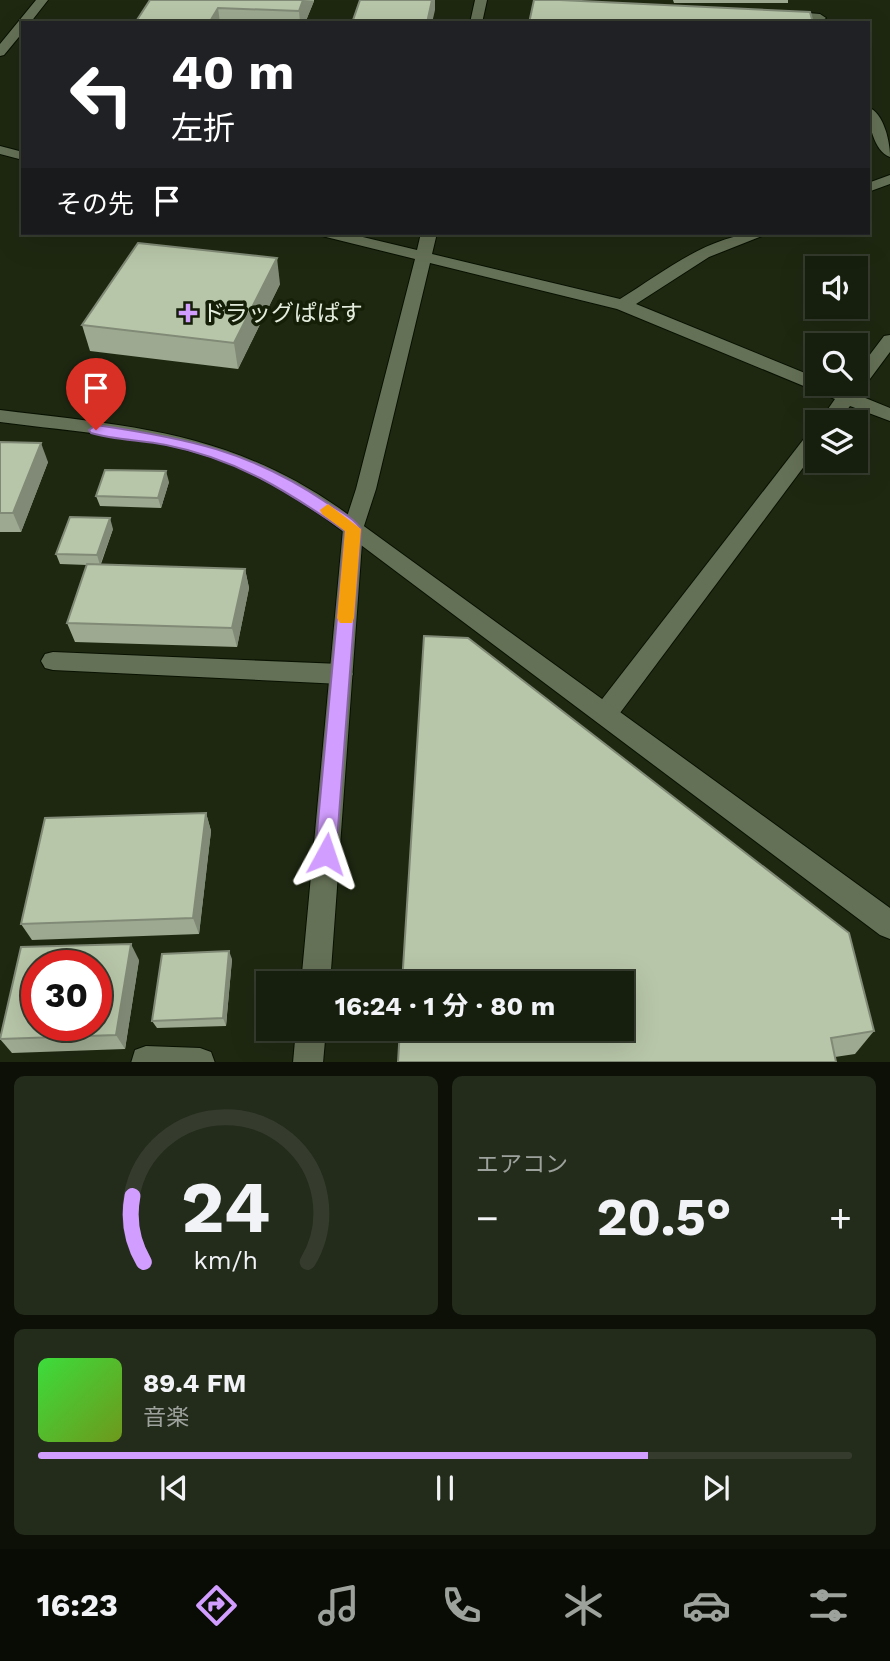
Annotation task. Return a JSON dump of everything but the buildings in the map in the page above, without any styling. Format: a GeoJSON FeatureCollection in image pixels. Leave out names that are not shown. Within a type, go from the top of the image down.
{"type":"FeatureCollection","features":[{"type":"Feature","properties":{"kind":"street"},"geometry":{"type":"LineString","coordinates":[[25,21],[42,0]]}},
{"type":"Feature","properties":{"kind":"street"},"geometry":{"type":"LineString","coordinates":[[476,21],[481,0]]}},
{"type":"Feature","properties":{"kind":"street"},"geometry":{"type":"LineString","coordinates":[[811,0],[821,20]]}},
{"type":"Feature","properties":{"kind":"street"},"geometry":{"type":"LineString","coordinates":[[765,14],[821,20]]}},
{"type":"Feature","properties":{"kind":"street"},"geometry":{"type":"LineString","coordinates":[[0,52],[21,26]]}},
{"type":"Feature","properties":{"kind":"street"},"geometry":{"type":"LineString","coordinates":[[870,115],[890,153]]}},
{"type":"Feature","properties":{"kind":"street"},"geometry":{"type":"LineString","coordinates":[[0,150],[21,155]]}},
{"type":"Feature","properties":{"kind":"street"},"geometry":{"type":"LineString","coordinates":[[870,187],[890,179]]}},
{"type":"Feature","properties":{"kind":"street"},"geometry":{"type":"LineString","coordinates":[[336,235],[623,306],[890,415]]}},
{"type":"Feature","properties":{"kind":"street"},"geometry":{"type":"LineString","coordinates":[[316,971],[353,529],[366,489],[428,235]]}},
{"type":"Feature","properties":{"kind":"street"},"geometry":{"type":"LineString","coordinates":[[623,306],[703,254],[751,235]]}},
{"type":"Feature","properties":{"kind":"street"},"geometry":{"type":"LineString","coordinates":[[837,410],[890,340]]}},
{"type":"Feature","properties":{"kind":"street"},"geometry":{"type":"LineString","coordinates":[[0,416],[168,440],[219,453],[289,485],[353,529],[890,925]]}},
{"type":"Feature","properties":{"kind":"street"},"geometry":{"type":"LineString","coordinates":[[605,714],[805,452]]}},
{"type":"Feature","properties":{"kind":"street"},"geometry":{"type":"LineString","coordinates":[[53,661],[341,674]]}},
{"type":"Feature","properties":{"kind":"street"},"geometry":{"type":"LineString","coordinates":[[308,1062],[310,1041]]}},
{"type":"Feature","properties":{"kind":"street"},"geometry":{"type":"LineString","coordinates":[[146,1061],[200,1062]]}},
{"type":"Feature","properties":{"kind":"slow traffic"},"geometry":{"type":"LineString","coordinates":[[328,510],[353,529],[346,618]]}},
{"type":"Feature","properties":{"kind":"place","name":"ドラッグぱぱす"},"geometry":{"type":"Point","coordinates":[188,313]}},
{"type":"Feature","properties":{"kind":"route"},"geometry":{"type":"LineString","coordinates":[[96,430],[168,440],[243,462],[267,472],[311,498],[353,529],[326,854]]}}]}
